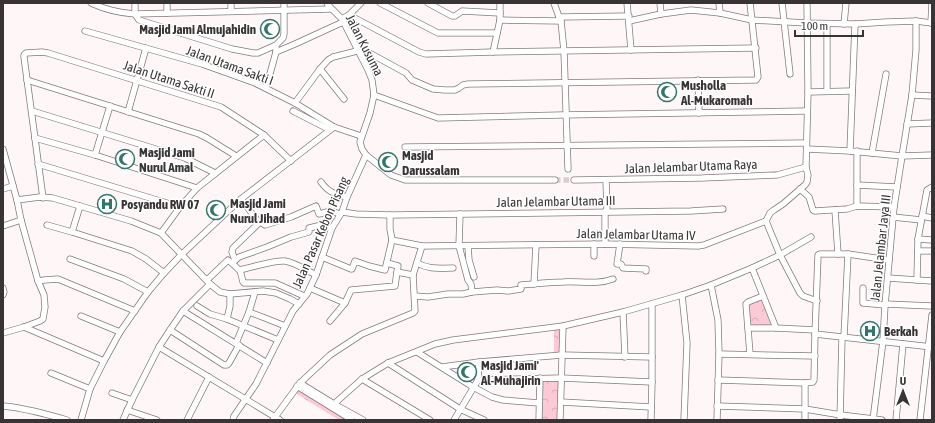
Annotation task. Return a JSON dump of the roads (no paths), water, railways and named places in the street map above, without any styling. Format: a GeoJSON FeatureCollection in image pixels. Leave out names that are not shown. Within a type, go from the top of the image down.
{"type":"FeatureCollection","features":[{"type":"Feature","properties":{"kind":"street"},"geometry":{"type":"LineString","coordinates":[[91,3],[125,13],[135,14],[284,10],[329,6]]}},
{"type":"Feature","properties":{"kind":"street"},"geometry":{"type":"LineString","coordinates":[[135,3],[135,14],[139,20],[232,49],[253,54],[276,45],[284,36],[284,3]]}},
{"type":"Feature","properties":{"kind":"street"},"geometry":{"type":"LineString","coordinates":[[167,3],[167,13]]}},
{"type":"Feature","properties":{"kind":"street"},"geometry":{"type":"LineString","coordinates":[[231,3],[231,11]]}},
{"type":"Feature","properties":{"kind":"street","name":"Jalan Kusuma"},"geometry":{"type":"LineString","coordinates":[[321,3],[329,6],[342,21],[370,74],[374,88],[374,95],[370,113],[360,142],[360,145],[366,155]]}},
{"type":"Feature","properties":{"kind":"street"},"geometry":{"type":"LineString","coordinates":[[276,52],[342,21],[361,3]]}},
{"type":"Feature","properties":{"kind":"street"},"geometry":{"type":"LineString","coordinates":[[380,3],[438,33],[497,34]]}},
{"type":"Feature","properties":{"kind":"street"},"geometry":{"type":"LineString","coordinates":[[428,3],[452,16],[455,16],[462,11],[500,13]]}},
{"type":"Feature","properties":{"kind":"street"},"geometry":{"type":"LineString","coordinates":[[493,52],[500,20],[500,3]]}},
{"type":"Feature","properties":{"kind":"street"},"geometry":{"type":"LineString","coordinates":[[554,3],[560,19],[564,51],[568,170]]}},
{"type":"Feature","properties":{"kind":"street"},"geometry":{"type":"LineString","coordinates":[[627,3],[631,50]]}},
{"type":"Feature","properties":{"kind":"street"},"geometry":{"type":"LineString","coordinates":[[660,3],[661,14]]}},
{"type":"Feature","properties":{"kind":"street"},"geometry":{"type":"LineString","coordinates":[[719,3],[720,13]]}},
{"type":"Feature","properties":{"kind":"street"},"geometry":{"type":"LineString","coordinates":[[295,103],[330,58],[358,50],[364,50],[406,73],[412,80],[433,89],[440,90],[457,89],[468,84],[756,80],[758,77],[756,48],[750,3]]}},
{"type":"Feature","properties":{"kind":"street"},"geometry":{"type":"LineString","coordinates":[[782,3],[790,74]]}},
{"type":"Feature","properties":{"kind":"street"},"geometry":{"type":"LineString","coordinates":[[807,3],[807,182],[800,190],[770,213],[766,221],[780,255],[801,295],[817,301]]}},
{"type":"Feature","properties":{"kind":"street"},"geometry":{"type":"LineString","coordinates":[[844,24],[846,3]]}},
{"type":"Feature","properties":{"kind":"street"},"geometry":{"type":"LineString","coordinates":[[500,20],[629,19],[691,7],[752,20],[807,24],[855,24],[916,21],[931,23],[932,3]]}},
{"type":"Feature","properties":{"kind":"street"},"geometry":{"type":"LineString","coordinates":[[349,15],[422,54],[756,48]]}},
{"type":"Feature","properties":{"kind":"street","name":"Jalan Jelambar Jaya III"},"geometry":{"type":"LineString","coordinates":[[874,420],[883,342],[894,207],[912,95],[916,50],[916,21]]}},
{"type":"Feature","properties":{"kind":"street"},"geometry":{"type":"LineString","coordinates":[[827,24],[827,91]]}},
{"type":"Feature","properties":{"kind":"street"},"geometry":{"type":"LineString","coordinates":[[850,151],[855,24]]}},
{"type":"Feature","properties":{"kind":"street","name":"Jalan Utama Sakti I"},"geometry":{"type":"LineString","coordinates":[[85,31],[202,64],[255,83],[295,103],[332,129],[361,136]]}},
{"type":"Feature","properties":{"kind":"street"},"geometry":{"type":"LineString","coordinates":[[266,88],[276,52],[276,45]]}},
{"type":"Feature","properties":{"kind":"street"},"geometry":{"type":"LineString","coordinates":[[128,112],[146,48]]}},
{"type":"Feature","properties":{"kind":"street","name":"Jalan Utama Sakti II"},"geometry":{"type":"LineString","coordinates":[[27,80],[24,55],[26,53],[45,52],[137,80],[221,107],[264,135],[291,161]]}},
{"type":"Feature","properties":{"kind":"street"},"geometry":{"type":"LineString","coordinates":[[320,69],[344,99]]}},
{"type":"Feature","properties":{"kind":"street"},"geometry":{"type":"LineString","coordinates":[[872,153],[886,74]]}},
{"type":"Feature","properties":{"kind":"street"},"geometry":{"type":"LineString","coordinates":[[43,198],[27,80],[199,134],[236,156]]}},
{"type":"Feature","properties":{"kind":"street"},"geometry":{"type":"LineString","coordinates":[[698,80],[699,113]]}},
{"type":"Feature","properties":{"kind":"street"},"geometry":{"type":"LineString","coordinates":[[808,92],[852,91]]}},
{"type":"Feature","properties":{"kind":"street"},"geometry":{"type":"LineString","coordinates":[[374,95],[438,118],[807,111]]}},
{"type":"Feature","properties":{"kind":"street"},"geometry":{"type":"LineString","coordinates":[[912,95],[932,96]]}},
{"type":"Feature","properties":{"kind":"street"},"geometry":{"type":"LineString","coordinates":[[95,155],[110,106]]}},
{"type":"Feature","properties":{"kind":"street"},"geometry":{"type":"LineString","coordinates":[[32,111],[185,158],[215,173]]}},
{"type":"Feature","properties":{"kind":"street"},"geometry":{"type":"LineString","coordinates":[[81,420],[90,389],[120,332],[148,292],[164,273],[182,254],[241,199],[332,129],[293,111]]}},
{"type":"Feature","properties":{"kind":"street"},"geometry":{"type":"LineString","coordinates":[[907,124],[932,123]]}},
{"type":"Feature","properties":{"kind":"street"},"geometry":{"type":"LineString","coordinates":[[161,233],[180,207],[197,188],[264,135]]}},
{"type":"Feature","properties":{"kind":"street"},"geometry":{"type":"LineString","coordinates":[[35,138],[95,155],[197,188]]}},
{"type":"Feature","properties":{"kind":"street"},"geometry":{"type":"LineString","coordinates":[[405,147],[806,146],[902,156],[932,155]]}},
{"type":"Feature","properties":{"kind":"street"},"geometry":{"type":"LineString","coordinates":[[3,149],[38,281],[45,301],[43,319],[24,327],[3,333]]}},
{"type":"Feature","properties":{"kind":"street"},"geometry":{"type":"LineString","coordinates":[[857,152],[857,206]]}},
{"type":"Feature","properties":{"kind":"street"},"geometry":{"type":"LineString","coordinates":[[366,155],[391,175],[406,180],[555,180]]}},
{"type":"Feature","properties":{"kind":"street","name":"Jalan Pasar Kebon Pisang"},"geometry":{"type":"LineString","coordinates":[[233,420],[234,416],[256,384],[293,311],[310,288],[332,228],[341,213],[366,155]]}},
{"type":"Feature","properties":{"kind":"street"},"geometry":{"type":"LineString","coordinates":[[38,164],[180,207]]}},
{"type":"Feature","properties":{"kind":"street","name":"Jalan Jelambar Utama Raya"},"geometry":{"type":"LineString","coordinates":[[574,180],[776,175],[806,167]]}},
{"type":"Feature","properties":{"kind":"street"},"geometry":{"type":"LineString","coordinates":[[605,244],[605,212],[607,209],[606,180]]}},
{"type":"Feature","properties":{"kind":"street"},"geometry":{"type":"LineString","coordinates":[[321,182],[326,189],[333,193],[347,197]]}},
{"type":"Feature","properties":{"kind":"street"},"geometry":{"type":"LineString","coordinates":[[857,185],[897,187]]}},
{"type":"Feature","properties":{"kind":"street"},"geometry":{"type":"LineString","coordinates":[[3,189],[13,186]]}},
{"type":"Feature","properties":{"kind":"street"},"geometry":{"type":"LineString","coordinates":[[917,280],[918,239],[927,190],[932,188]]}},
{"type":"Feature","properties":{"kind":"street"},"geometry":{"type":"LineString","coordinates":[[800,190],[809,197],[814,211],[848,209],[857,206],[894,207]]}},
{"type":"Feature","properties":{"kind":"street"},"geometry":{"type":"LineString","coordinates":[[17,200],[53,198],[131,221],[161,233],[208,282],[220,292],[230,294],[263,291],[276,293],[299,304]]}},
{"type":"Feature","properties":{"kind":"street"},"geometry":{"type":"LineString","coordinates":[[241,199],[260,222],[233,248],[233,262],[238,270],[240,270],[243,282],[275,283],[304,296]]}},
{"type":"Feature","properties":{"kind":"street"},"geometry":{"type":"LineString","coordinates":[[72,232],[80,206]]}},
{"type":"Feature","properties":{"kind":"street","name":"Jalan Jelambar Utama III"},"geometry":{"type":"LineString","coordinates":[[260,222],[267,225],[291,217],[316,206],[320,214],[331,211],[341,213],[390,215],[691,211],[723,209]]}},
{"type":"Feature","properties":{"kind":"street"},"geometry":{"type":"LineString","coordinates":[[835,210],[838,254]]}},
{"type":"Feature","properties":{"kind":"street"},"geometry":{"type":"LineString","coordinates":[[460,214],[459,246],[468,280],[471,284],[472,292]]}},
{"type":"Feature","properties":{"kind":"street"},"geometry":{"type":"LineString","coordinates":[[322,257],[351,269],[355,261],[384,270],[392,240],[390,215]]}},
{"type":"Feature","properties":{"kind":"street"},"geometry":{"type":"LineString","coordinates":[[894,217],[932,218]]}},
{"type":"Feature","properties":{"kind":"street"},"geometry":{"type":"LineString","coordinates":[[3,226],[22,220]]}},
{"type":"Feature","properties":{"kind":"street","name":"Jalan Jelambar Utama IV"},"geometry":{"type":"LineString","coordinates":[[392,240],[422,246],[620,244],[698,246],[766,221]]}},
{"type":"Feature","properties":{"kind":"street"},"geometry":{"type":"LineString","coordinates":[[47,225],[140,255],[164,273]]}},
{"type":"Feature","properties":{"kind":"street"},"geometry":{"type":"LineString","coordinates":[[233,262],[239,257],[291,237],[309,232],[309,228],[322,225],[332,228]]}},
{"type":"Feature","properties":{"kind":"street"},"geometry":{"type":"LineString","coordinates":[[334,404],[362,379],[388,363],[435,344],[453,340],[562,326],[624,312],[711,285],[780,255],[810,237]]}},
{"type":"Feature","properties":{"kind":"street"},"geometry":{"type":"LineString","coordinates":[[918,239],[932,240]]}},
{"type":"Feature","properties":{"kind":"street"},"geometry":{"type":"LineString","coordinates":[[534,284],[536,244]]}},
{"type":"Feature","properties":{"kind":"street"},"geometry":{"type":"LineString","coordinates":[[594,244],[594,256]]}},
{"type":"Feature","properties":{"kind":"street"},"geometry":{"type":"LineString","coordinates":[[620,244],[617,264],[621,264],[624,268],[646,269],[646,271]]}},
{"type":"Feature","properties":{"kind":"street"},"geometry":{"type":"LineString","coordinates":[[274,418],[298,384],[330,356],[362,334],[415,311],[413,275],[422,246]]}},
{"type":"Feature","properties":{"kind":"street"},"geometry":{"type":"LineString","coordinates":[[468,246],[469,260],[474,277]]}},
{"type":"Feature","properties":{"kind":"street"},"geometry":{"type":"LineString","coordinates":[[918,251],[932,251]]}},
{"type":"Feature","properties":{"kind":"street"},"geometry":{"type":"LineString","coordinates":[[840,418],[848,254]]}},
{"type":"Feature","properties":{"kind":"street"},"geometry":{"type":"LineString","coordinates":[[718,380],[813,382],[818,255],[848,254],[889,260]]}},
{"type":"Feature","properties":{"kind":"street"},"geometry":{"type":"LineString","coordinates":[[70,259],[124,279],[148,292]]}},
{"type":"Feature","properties":{"kind":"street"},"geometry":{"type":"LineString","coordinates":[[123,420],[159,347],[182,311],[228,260],[233,262]]}},
{"type":"Feature","properties":{"kind":"street"},"geometry":{"type":"LineString","coordinates":[[240,270],[285,261],[316,275]]}},
{"type":"Feature","properties":{"kind":"street"},"geometry":{"type":"LineString","coordinates":[[330,321],[345,303],[350,291],[395,286],[398,266],[387,262]]}},
{"type":"Feature","properties":{"kind":"street"},"geometry":{"type":"LineString","coordinates":[[417,263],[429,268],[453,268]]}},
{"type":"Feature","properties":{"kind":"street"},"geometry":{"type":"LineString","coordinates":[[752,268],[776,328]]}},
{"type":"Feature","properties":{"kind":"street"},"geometry":{"type":"LineString","coordinates":[[397,272],[413,275]]}},
{"type":"Feature","properties":{"kind":"street"},"geometry":{"type":"LineString","coordinates":[[888,278],[932,281]]}},
{"type":"Feature","properties":{"kind":"street"},"geometry":{"type":"LineString","coordinates":[[38,281],[58,279],[135,311]]}},
{"type":"Feature","properties":{"kind":"street"},"geometry":{"type":"LineString","coordinates":[[415,296],[428,297],[497,290],[508,291],[520,289],[521,286],[534,284],[563,282],[607,282],[613,279]]}},
{"type":"Feature","properties":{"kind":"street"},"geometry":{"type":"LineString","coordinates":[[711,285],[718,320],[719,354],[716,420]]}},
{"type":"Feature","properties":{"kind":"street"},"geometry":{"type":"LineString","coordinates":[[3,288],[3,295]]}},
{"type":"Feature","properties":{"kind":"street"},"geometry":{"type":"LineString","coordinates":[[310,288],[345,303]]}},
{"type":"Feature","properties":{"kind":"street"},"geometry":{"type":"LineString","coordinates":[[863,288],[863,303],[932,306]]}},
{"type":"Feature","properties":{"kind":"street"},"geometry":{"type":"LineString","coordinates":[[170,330],[224,365],[227,365],[237,344],[255,292]]}},
{"type":"Feature","properties":{"kind":"street"},"geometry":{"type":"LineString","coordinates":[[227,319],[230,306],[230,294]]}},
{"type":"Feature","properties":{"kind":"street"},"geometry":{"type":"LineString","coordinates":[[682,295],[687,343],[684,420]]}},
{"type":"Feature","properties":{"kind":"street"},"geometry":{"type":"LineString","coordinates":[[750,354],[746,303],[763,296]]}},
{"type":"Feature","properties":{"kind":"street"},"geometry":{"type":"LineString","coordinates":[[651,420],[652,304]]}},
{"type":"Feature","properties":{"kind":"street"},"geometry":{"type":"LineString","coordinates":[[197,306],[210,314],[227,319],[278,340]]}},
{"type":"Feature","properties":{"kind":"street"},"geometry":{"type":"LineString","coordinates":[[182,311],[267,362]]}},
{"type":"Feature","properties":{"kind":"street"},"geometry":{"type":"LineString","coordinates":[[249,312],[285,326]]}},
{"type":"Feature","properties":{"kind":"street"},"geometry":{"type":"LineString","coordinates":[[624,312],[625,356]]}},
{"type":"Feature","properties":{"kind":"street"},"geometry":{"type":"LineString","coordinates":[[920,420],[930,347],[932,315]]}},
{"type":"Feature","properties":{"kind":"street"},"geometry":{"type":"LineString","coordinates":[[81,316],[120,332]]}},
{"type":"Feature","properties":{"kind":"street"},"geometry":{"type":"LineString","coordinates":[[560,420],[562,326]]}},
{"type":"Feature","properties":{"kind":"street"},"geometry":{"type":"LineString","coordinates":[[24,327],[104,361]]}},
{"type":"Feature","properties":{"kind":"street"},"geometry":{"type":"LineString","coordinates":[[748,328],[776,328],[815,332],[843,337],[930,347]]}},
{"type":"Feature","properties":{"kind":"street"},"geometry":{"type":"LineString","coordinates":[[896,420],[903,344]]}},
{"type":"Feature","properties":{"kind":"street"},"geometry":{"type":"LineString","coordinates":[[159,347],[274,418],[280,420]]}},
{"type":"Feature","properties":{"kind":"street"},"geometry":{"type":"LineString","coordinates":[[417,352],[473,387],[492,396],[500,399],[539,403]]}},
{"type":"Feature","properties":{"kind":"street"},"geometry":{"type":"LineString","coordinates":[[719,354],[815,356]]}},
{"type":"Feature","properties":{"kind":"street"},"geometry":{"type":"LineString","coordinates":[[442,367],[562,355],[652,357]]}},
{"type":"Feature","properties":{"kind":"street"},"geometry":{"type":"LineString","coordinates":[[454,420],[478,380],[480,362]]}},
{"type":"Feature","properties":{"kind":"street"},"geometry":{"type":"LineString","coordinates":[[388,363],[460,409],[484,420]]}},
{"type":"Feature","properties":{"kind":"street"},"geometry":{"type":"LineString","coordinates":[[51,373],[90,389]]}},
{"type":"Feature","properties":{"kind":"street"},"geometry":{"type":"LineString","coordinates":[[186,420],[209,377]]}},
{"type":"Feature","properties":{"kind":"street"},"geometry":{"type":"LineString","coordinates":[[539,420],[540,378]]}},
{"type":"Feature","properties":{"kind":"street"},"geometry":{"type":"LineString","coordinates":[[478,380],[561,378],[652,382]]}},
{"type":"Feature","properties":{"kind":"street"},"geometry":{"type":"LineString","coordinates":[[362,379],[430,420]]}},
{"type":"Feature","properties":{"kind":"street"},"geometry":{"type":"LineString","coordinates":[[805,383],[805,420]]}},
{"type":"Feature","properties":{"kind":"street"},"geometry":{"type":"LineString","coordinates":[[298,384],[363,420]]}},
{"type":"Feature","properties":{"kind":"street"},"geometry":{"type":"LineString","coordinates":[[298,384],[352,420]]}},
{"type":"Feature","properties":{"kind":"street"},"geometry":{"type":"LineString","coordinates":[[112,393],[132,400]]}},
{"type":"Feature","properties":{"kind":"street"},"geometry":{"type":"LineString","coordinates":[[560,402],[651,407]]}},
{"type":"Feature","properties":{"kind":"street"},"geometry":{"type":"LineString","coordinates":[[3,406],[12,407],[50,418],[68,420]]}},
{"type":"Feature","properties":{"kind":"street"},"geometry":{"type":"LineString","coordinates":[[717,406],[805,408],[840,418],[882,420]]}},
{"type":"Feature","properties":{"kind":"street"},"geometry":{"type":"LineString","coordinates":[[127,410],[157,420]]}},
{"type":"Feature","properties":{"kind":"tunnel"},"geometry":{"type":"LineString","coordinates":[[555,180],[574,180]]}},
{"type":"Feature","properties":{"kind":"place","name":"Masjid Jami Almujahidin"},"geometry":{"type":"Point","coordinates":[270,29]}},
{"type":"Feature","properties":{"kind":"place","name":"Musholla Al-Mukaromah"},"geometry":{"type":"Point","coordinates":[667,92]}},
{"type":"Feature","properties":{"kind":"place","name":"Masjid Jami Nurul Amal"},"geometry":{"type":"Point","coordinates":[125,159]}},
{"type":"Feature","properties":{"kind":"place","name":"Masjid Darussalam"},"geometry":{"type":"Point","coordinates":[388,162]}},
{"type":"Feature","properties":{"kind":"place","name":"Posyandu RW 07"},"geometry":{"type":"Point","coordinates":[107,204]}},
{"type":"Feature","properties":{"kind":"place","name":"Masjid Jami Nurul Jihad"},"geometry":{"type":"Point","coordinates":[216,210]}},
{"type":"Feature","properties":{"kind":"place","name":"Berkah"},"geometry":{"type":"Point","coordinates":[870,331]}},
{"type":"Feature","properties":{"kind":"place","name":"Masjid Jami' Al-Muhajirin"},"geometry":{"type":"Point","coordinates":[467,372]}}]}
